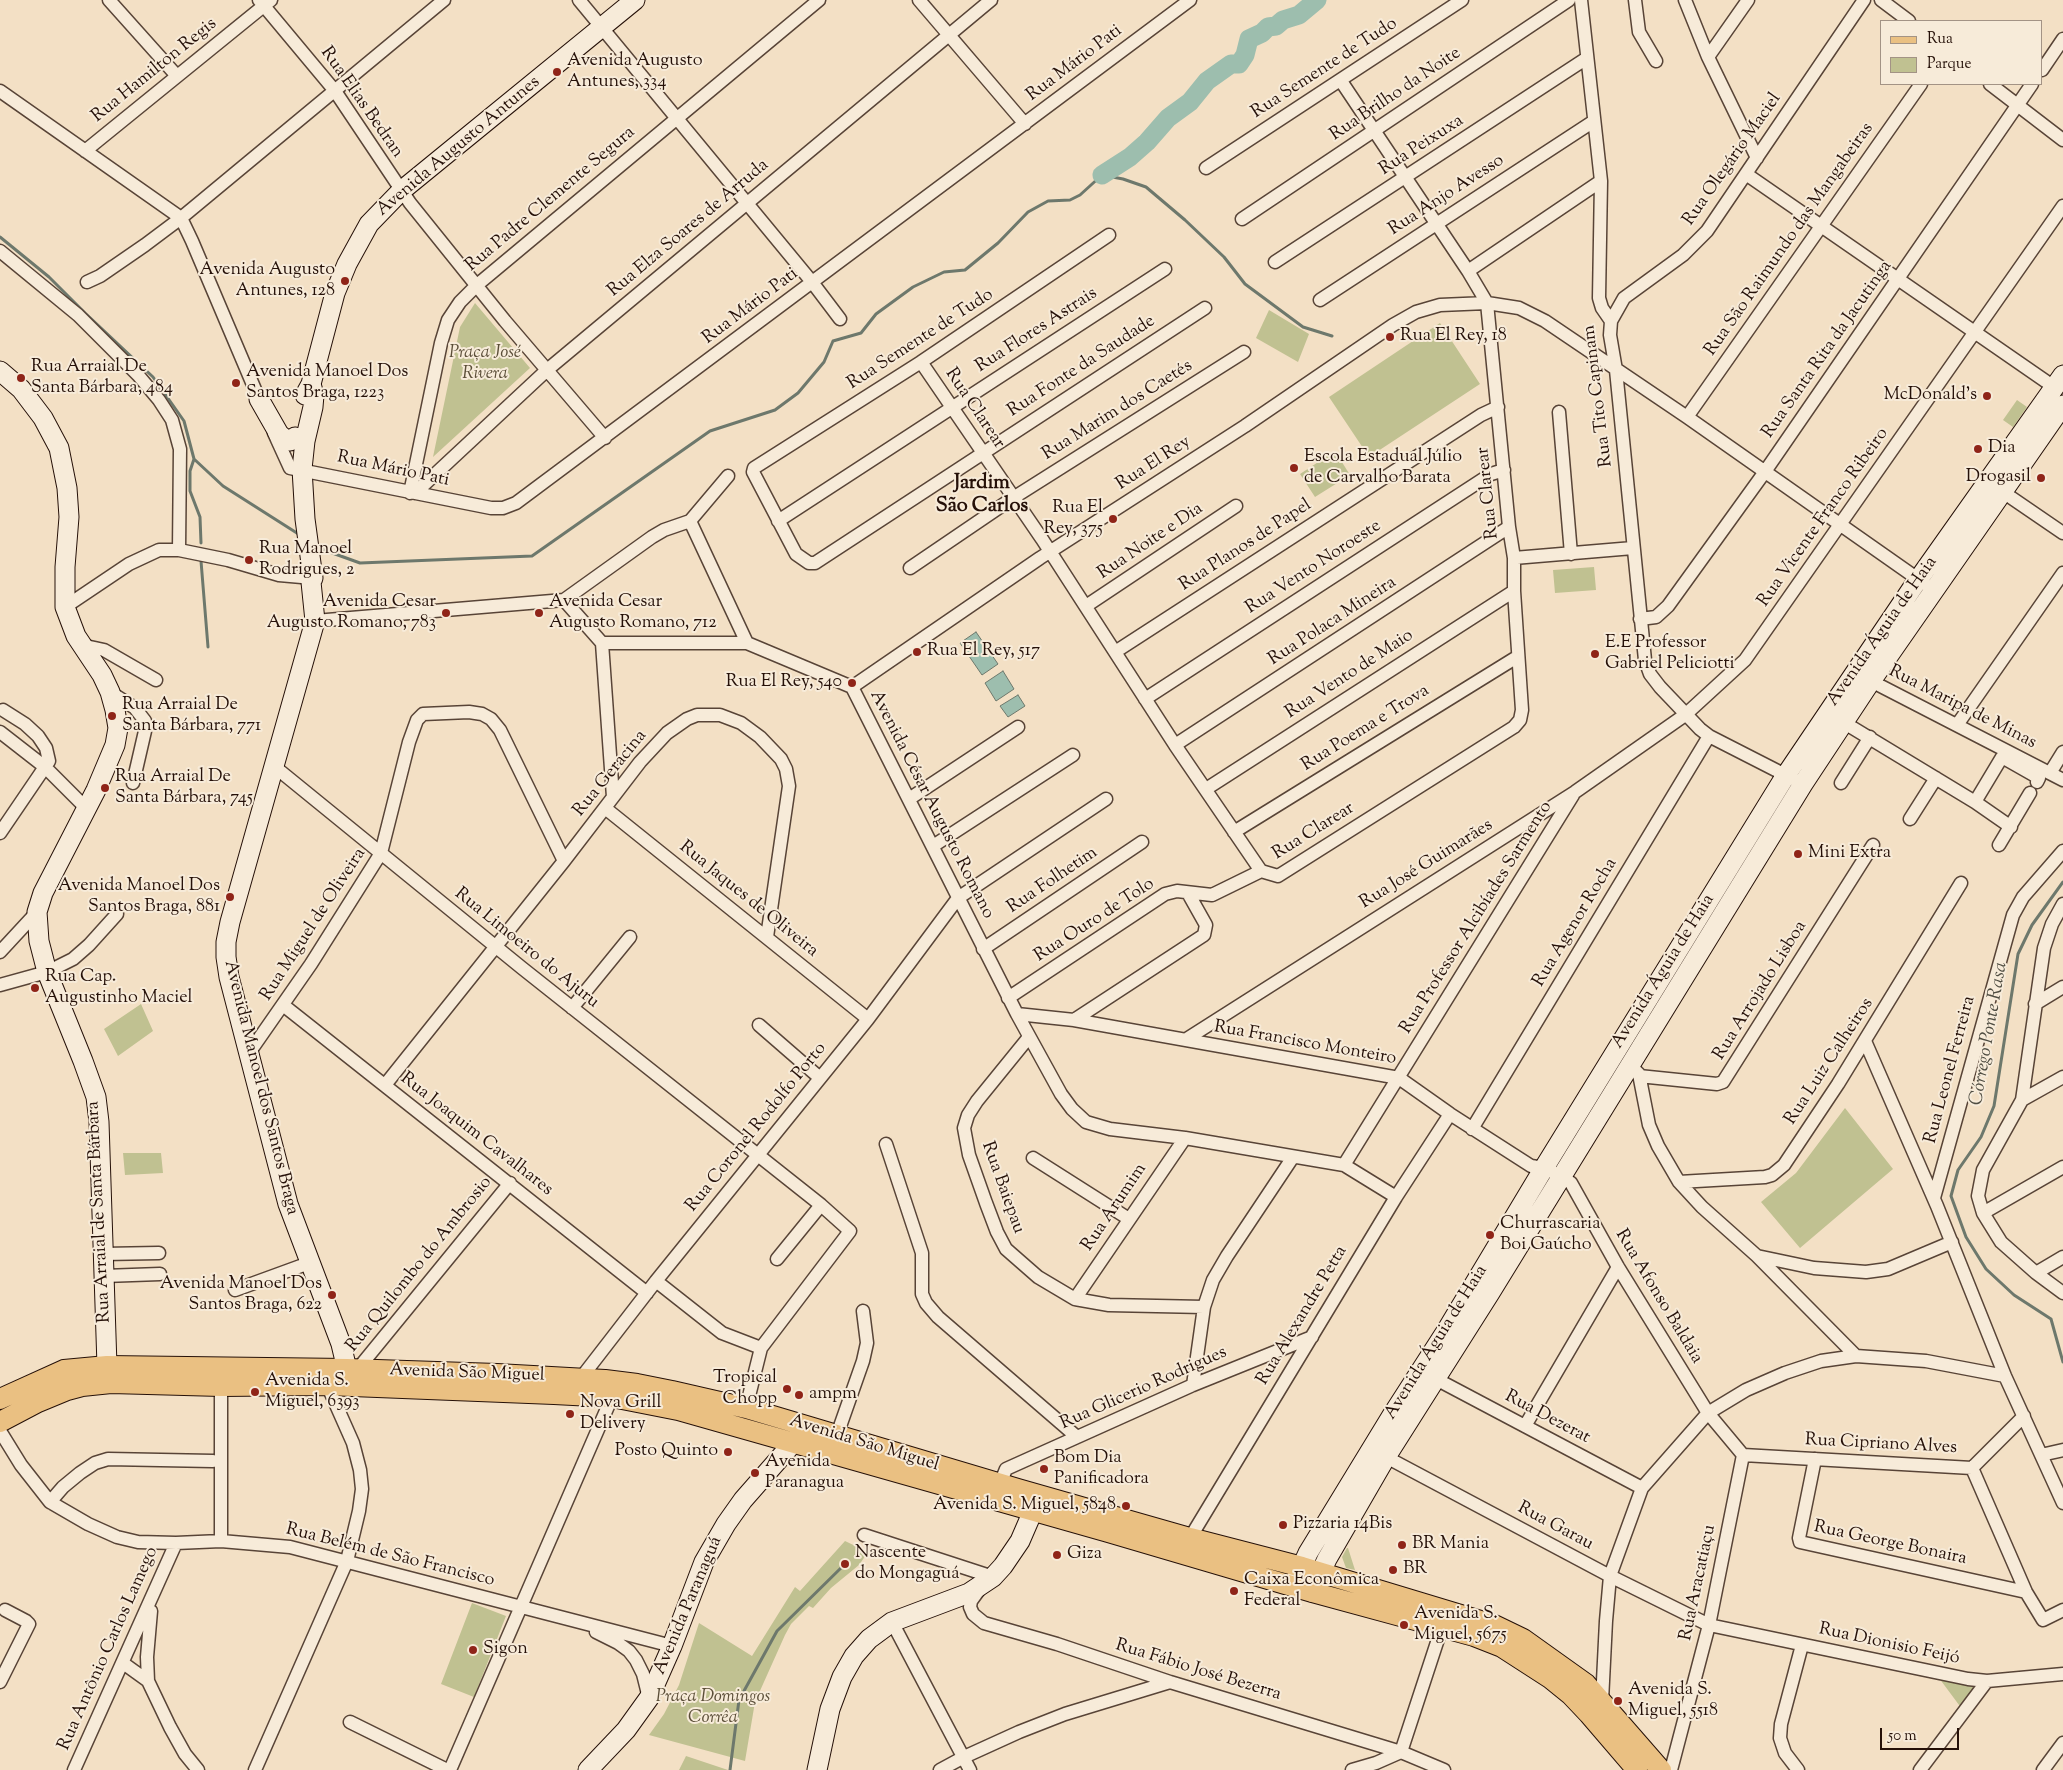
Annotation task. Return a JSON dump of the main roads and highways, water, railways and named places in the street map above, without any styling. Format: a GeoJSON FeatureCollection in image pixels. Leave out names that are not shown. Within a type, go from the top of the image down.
{"type":"FeatureCollection","features":[{"type":"Feature","properties":{"kind":"main road","name":"Avenida Augusto Antunes"},"geometry":{"type":"LineString","coordinates":[[296,468],[295,437],[302,403],[312,384],[335,293],[347,264],[369,224],[401,190],[635,0]]}},
{"type":"Feature","properties":{"kind":"main road","name":"Rua Arraial de Santa Bárbara"},"geometry":{"type":"LineString","coordinates":[[0,371],[21,389],[44,418],[59,448],[67,488],[69,517],[65,567],[65,607],[70,622],[82,645],[102,675],[110,692],[118,728],[115,745],[43,894],[37,912],[39,941],[47,972],[84,1061],[96,1097],[99,1122],[107,1366]]}},
{"type":"Feature","properties":{"kind":"main road","name":"Avenida Águia de Haia"},"geometry":{"type":"LineString","coordinates":[[1293,1586],[1311,1570],[1436,1379],[1561,1176],[1635,1071],[1803,784],[1843,722],[1934,591],[1995,487],[2027,426],[2059,381]]}},
{"type":"Feature","properties":{"kind":"main road","name":"Avenida Augusto Antunes"},"geometry":{"type":"LineString","coordinates":[[311,579],[301,519],[289,481],[296,468],[313,407],[314,395],[312,384]]}},
{"type":"Feature","properties":{"kind":"main road"},"geometry":{"type":"LineString","coordinates":[[259,399],[279,434],[290,441],[295,437]]}},
{"type":"Feature","properties":{"kind":"main road","name":"Avenida Águia de Haia"},"geometry":{"type":"LineString","coordinates":[[1312,1592],[1308,1553],[1445,1333],[1544,1168],[1786,775],[1918,580],[2063,406]]}},
{"type":"Feature","properties":{"kind":"main road","name":"Avenida Manoel dos Santos Braga"},"geometry":{"type":"LineString","coordinates":[[311,579],[315,622],[230,922],[226,942],[229,977],[288,1204],[352,1375]]}},
{"type":"Feature","properties":{"kind":"main road","name":"Avenida São Miguel"},"geometry":{"type":"LineString","coordinates":[[0,1400],[64,1370],[107,1366],[323,1377]]}},
{"type":"Feature","properties":{"kind":"main road","name":"Avenida São Miguel"},"geometry":{"type":"LineString","coordinates":[[352,1375],[612,1397],[696,1414],[793,1443],[1036,1503],[1190,1538],[1311,1570],[1494,1625],[1523,1639],[1586,1684],[1661,1770]]}},
{"type":"Feature","properties":{"kind":"main road","name":"Avenida São Miguel"},"geometry":{"type":"LineString","coordinates":[[0,1422],[38,1402],[82,1386],[111,1383],[221,1386],[352,1375],[581,1378],[638,1384],[746,1408],[832,1433],[1000,1484],[1036,1503],[1293,1586],[1474,1636],[1502,1647],[1550,1678],[1571,1695],[1637,1770]]}},
{"type":"Feature","properties":{"kind":"main road"},"geometry":{"type":"LineString","coordinates":[[793,1443],[805,1435],[832,1433]]}},
{"type":"Feature","properties":{"kind":"main road","name":"Avenida Paranaguá"},"geometry":{"type":"LineString","coordinates":[[588,1770],[626,1730],[649,1698],[672,1646],[704,1562],[726,1524],[793,1443]]}},
{"type":"Feature","properties":{"kind":"main road"},"geometry":{"type":"LineString","coordinates":[[817,1770],[830,1710],[842,1677],[854,1656],[868,1639],[892,1622],[968,1593],[987,1581],[1016,1548],[1036,1503]]}},
{"type":"Feature","properties":{"kind":"waterway"},"geometry":{"type":"LineString","coordinates":[[1102,175],[1130,157],[1147,142],[1168,118],[1190,102],[1207,81],[1231,64],[1239,64],[1245,55],[1249,39],[1262,33],[1268,27],[1276,26],[1283,20],[1299,15],[1317,0]]}},
{"type":"Feature","properties":{"kind":"waterway"},"geometry":{"type":"LineString","coordinates":[[316,545],[324,550],[360,563],[532,556],[710,431],[775,410],[798,393],[824,362],[833,341],[861,333],[876,314],[913,287],[944,272],[965,270],[998,243],[1028,212],[1048,201],[1070,200],[1080,195],[1102,175],[1123,179],[1146,187],[1224,257],[1245,284],[1303,327],[1332,336]]}},
{"type":"Feature","properties":{"kind":"waterway"},"geometry":{"type":"LineString","coordinates":[[0,237],[49,277],[153,377],[184,421],[194,459],[223,486],[300,535]]}},
{"type":"Feature","properties":{"kind":"waterway"},"geometry":{"type":"LineString","coordinates":[[194,459],[190,471],[190,491],[200,517],[201,543]]}},
{"type":"Feature","properties":{"kind":"waterway"},"geometry":{"type":"LineString","coordinates":[[201,561],[208,647]]}},
{"type":"Feature","properties":{"kind":"waterway","name":"Córrego Ponte Rasa"},"geometry":{"type":"LineString","coordinates":[[2063,882],[2032,925],[2018,954],[1994,1106],[1981,1137],[1958,1170],[1951,1196],[1966,1237],[1986,1269],[2014,1295],[2051,1319],[2063,1362]]}},
{"type":"Feature","properties":{"kind":"waterway"},"geometry":{"type":"LineString","coordinates":[[730,1770],[739,1700],[777,1631],[845,1564]]}},
{"type":"Feature","properties":{"kind":"place","name":"Avenida Augusto Antunes, 334"},"geometry":{"type":"Point","coordinates":[557,72]}},
{"type":"Feature","properties":{"kind":"place","name":"Avenida Augusto Antunes, 128"},"geometry":{"type":"Point","coordinates":[345,281]}},
{"type":"Feature","properties":{"kind":"place","name":"Rua El Rey, 18"},"geometry":{"type":"Point","coordinates":[1390,337]}},
{"type":"Feature","properties":{"kind":"place","name":"Rua Arraial De Santa Bárbara, 484"},"geometry":{"type":"Point","coordinates":[21,378]}},
{"type":"Feature","properties":{"kind":"place","name":"Avenida Manoel Dos Santos Braga, 1223"},"geometry":{"type":"Point","coordinates":[236,383]}},
{"type":"Feature","properties":{"kind":"place","name":"McDonald's"},"geometry":{"type":"Point","coordinates":[1987,396]}},
{"type":"Feature","properties":{"kind":"place","name":"Dia"},"geometry":{"type":"Point","coordinates":[1978,449]}},
{"type":"Feature","properties":{"kind":"place","name":"Escola Estadual Júlio de Carvalho Barata"},"geometry":{"type":"Point","coordinates":[1294,468]}},
{"type":"Feature","properties":{"kind":"place","name":"Drogasil"},"geometry":{"type":"Point","coordinates":[2041,478]}},
{"type":"Feature","properties":{"kind":"place","name":"Rua El Rey, 375"},"geometry":{"type":"Point","coordinates":[1113,519]}},
{"type":"Feature","properties":{"kind":"place","name":"Rua Manoel Rodrigues, 2"},"geometry":{"type":"Point","coordinates":[249,560]}},
{"type":"Feature","properties":{"kind":"place","name":"Avenida Cesar Augusto Romano, 783"},"geometry":{"type":"Point","coordinates":[446,613]}},
{"type":"Feature","properties":{"kind":"place","name":"Avenida Cesar Augusto Romano, 712"},"geometry":{"type":"Point","coordinates":[539,613]}},
{"type":"Feature","properties":{"kind":"place","name":"Rua El Rey, 517"},"geometry":{"type":"Point","coordinates":[917,652]}},
{"type":"Feature","properties":{"kind":"place","name":"E.E Professor Gabriel Peliciotti"},"geometry":{"type":"Point","coordinates":[1595,654]}},
{"type":"Feature","properties":{"kind":"place","name":"Rua El Rey, 540"},"geometry":{"type":"Point","coordinates":[852,683]}},
{"type":"Feature","properties":{"kind":"place","name":"Rua Arraial De Santa Bárbara, 771"},"geometry":{"type":"Point","coordinates":[112,716]}},
{"type":"Feature","properties":{"kind":"place","name":"Rua Arraial De Santa Bárbara, 745"},"geometry":{"type":"Point","coordinates":[105,788]}},
{"type":"Feature","properties":{"kind":"place","name":"Mini Extra"},"geometry":{"type":"Point","coordinates":[1798,854]}},
{"type":"Feature","properties":{"kind":"place","name":"Avenida Manoel Dos Santos Braga, 881"},"geometry":{"type":"Point","coordinates":[230,897]}},
{"type":"Feature","properties":{"kind":"place","name":"Rua Cap. Augustinho Maciel"},"geometry":{"type":"Point","coordinates":[35,988]}},
{"type":"Feature","properties":{"kind":"place","name":"Churrascaria Boi Gaúcho"},"geometry":{"type":"Point","coordinates":[1490,1235]}},
{"type":"Feature","properties":{"kind":"place","name":"Avenida Manoel Dos Santos Braga, 622"},"geometry":{"type":"Point","coordinates":[332,1295]}},
{"type":"Feature","properties":{"kind":"place","name":"Tropical Chopp"},"geometry":{"type":"Point","coordinates":[787,1389]}},
{"type":"Feature","properties":{"kind":"place","name":"Avenida S. Miguel, 6393"},"geometry":{"type":"Point","coordinates":[255,1392]}},
{"type":"Feature","properties":{"kind":"place","name":"ampm"},"geometry":{"type":"Point","coordinates":[799,1395]}},
{"type":"Feature","properties":{"kind":"place","name":"Nova Grill Delivery"},"geometry":{"type":"Point","coordinates":[570,1414]}},
{"type":"Feature","properties":{"kind":"place","name":"Posto Quinto"},"geometry":{"type":"Point","coordinates":[728,1452]}},
{"type":"Feature","properties":{"kind":"place","name":"Bom Dia Panificadora"},"geometry":{"type":"Point","coordinates":[1044,1469]}},
{"type":"Feature","properties":{"kind":"place","name":"Avenida Paranagua"},"geometry":{"type":"Point","coordinates":[755,1473]}},
{"type":"Feature","properties":{"kind":"place","name":"Avenida S. Miguel, 5848"},"geometry":{"type":"Point","coordinates":[1126,1506]}},
{"type":"Feature","properties":{"kind":"place","name":"Pizzaria 14Bis"},"geometry":{"type":"Point","coordinates":[1283,1525]}},
{"type":"Feature","properties":{"kind":"place","name":"BR Mania"},"geometry":{"type":"Point","coordinates":[1402,1545]}},
{"type":"Feature","properties":{"kind":"place","name":"Giza"},"geometry":{"type":"Point","coordinates":[1057,1555]}},
{"type":"Feature","properties":{"kind":"place","name":"Nascente do Mongaguá"},"geometry":{"type":"Point","coordinates":[845,1564]}},
{"type":"Feature","properties":{"kind":"place","name":"BR"},"geometry":{"type":"Point","coordinates":[1393,1570]}},
{"type":"Feature","properties":{"kind":"place","name":"Caixa Econômica Federal"},"geometry":{"type":"Point","coordinates":[1234,1591]}},
{"type":"Feature","properties":{"kind":"place","name":"Avenida S. Miguel, 5675"},"geometry":{"type":"Point","coordinates":[1404,1625]}},
{"type":"Feature","properties":{"kind":"place","name":"Sigon"},"geometry":{"type":"Point","coordinates":[473,1650]}},
{"type":"Feature","properties":{"kind":"place","name":"Avenida S. Miguel, 5518"},"geometry":{"type":"Point","coordinates":[1618,1701]}},
{"type":"Feature","properties":{"kind":"district","name":"Jardim São Carlos"},"geometry":{"type":"Point","coordinates":[982,496]}},
{"type":"Feature","properties":{"kind":"park label","name":"Praça José Rivera"},"geometry":{"type":"Point","coordinates":[485,364]}},
{"type":"Feature","properties":{"kind":"park label","name":"Praça Domingos Corrêa"},"geometry":{"type":"Point","coordinates":[713,1708]}}]}
